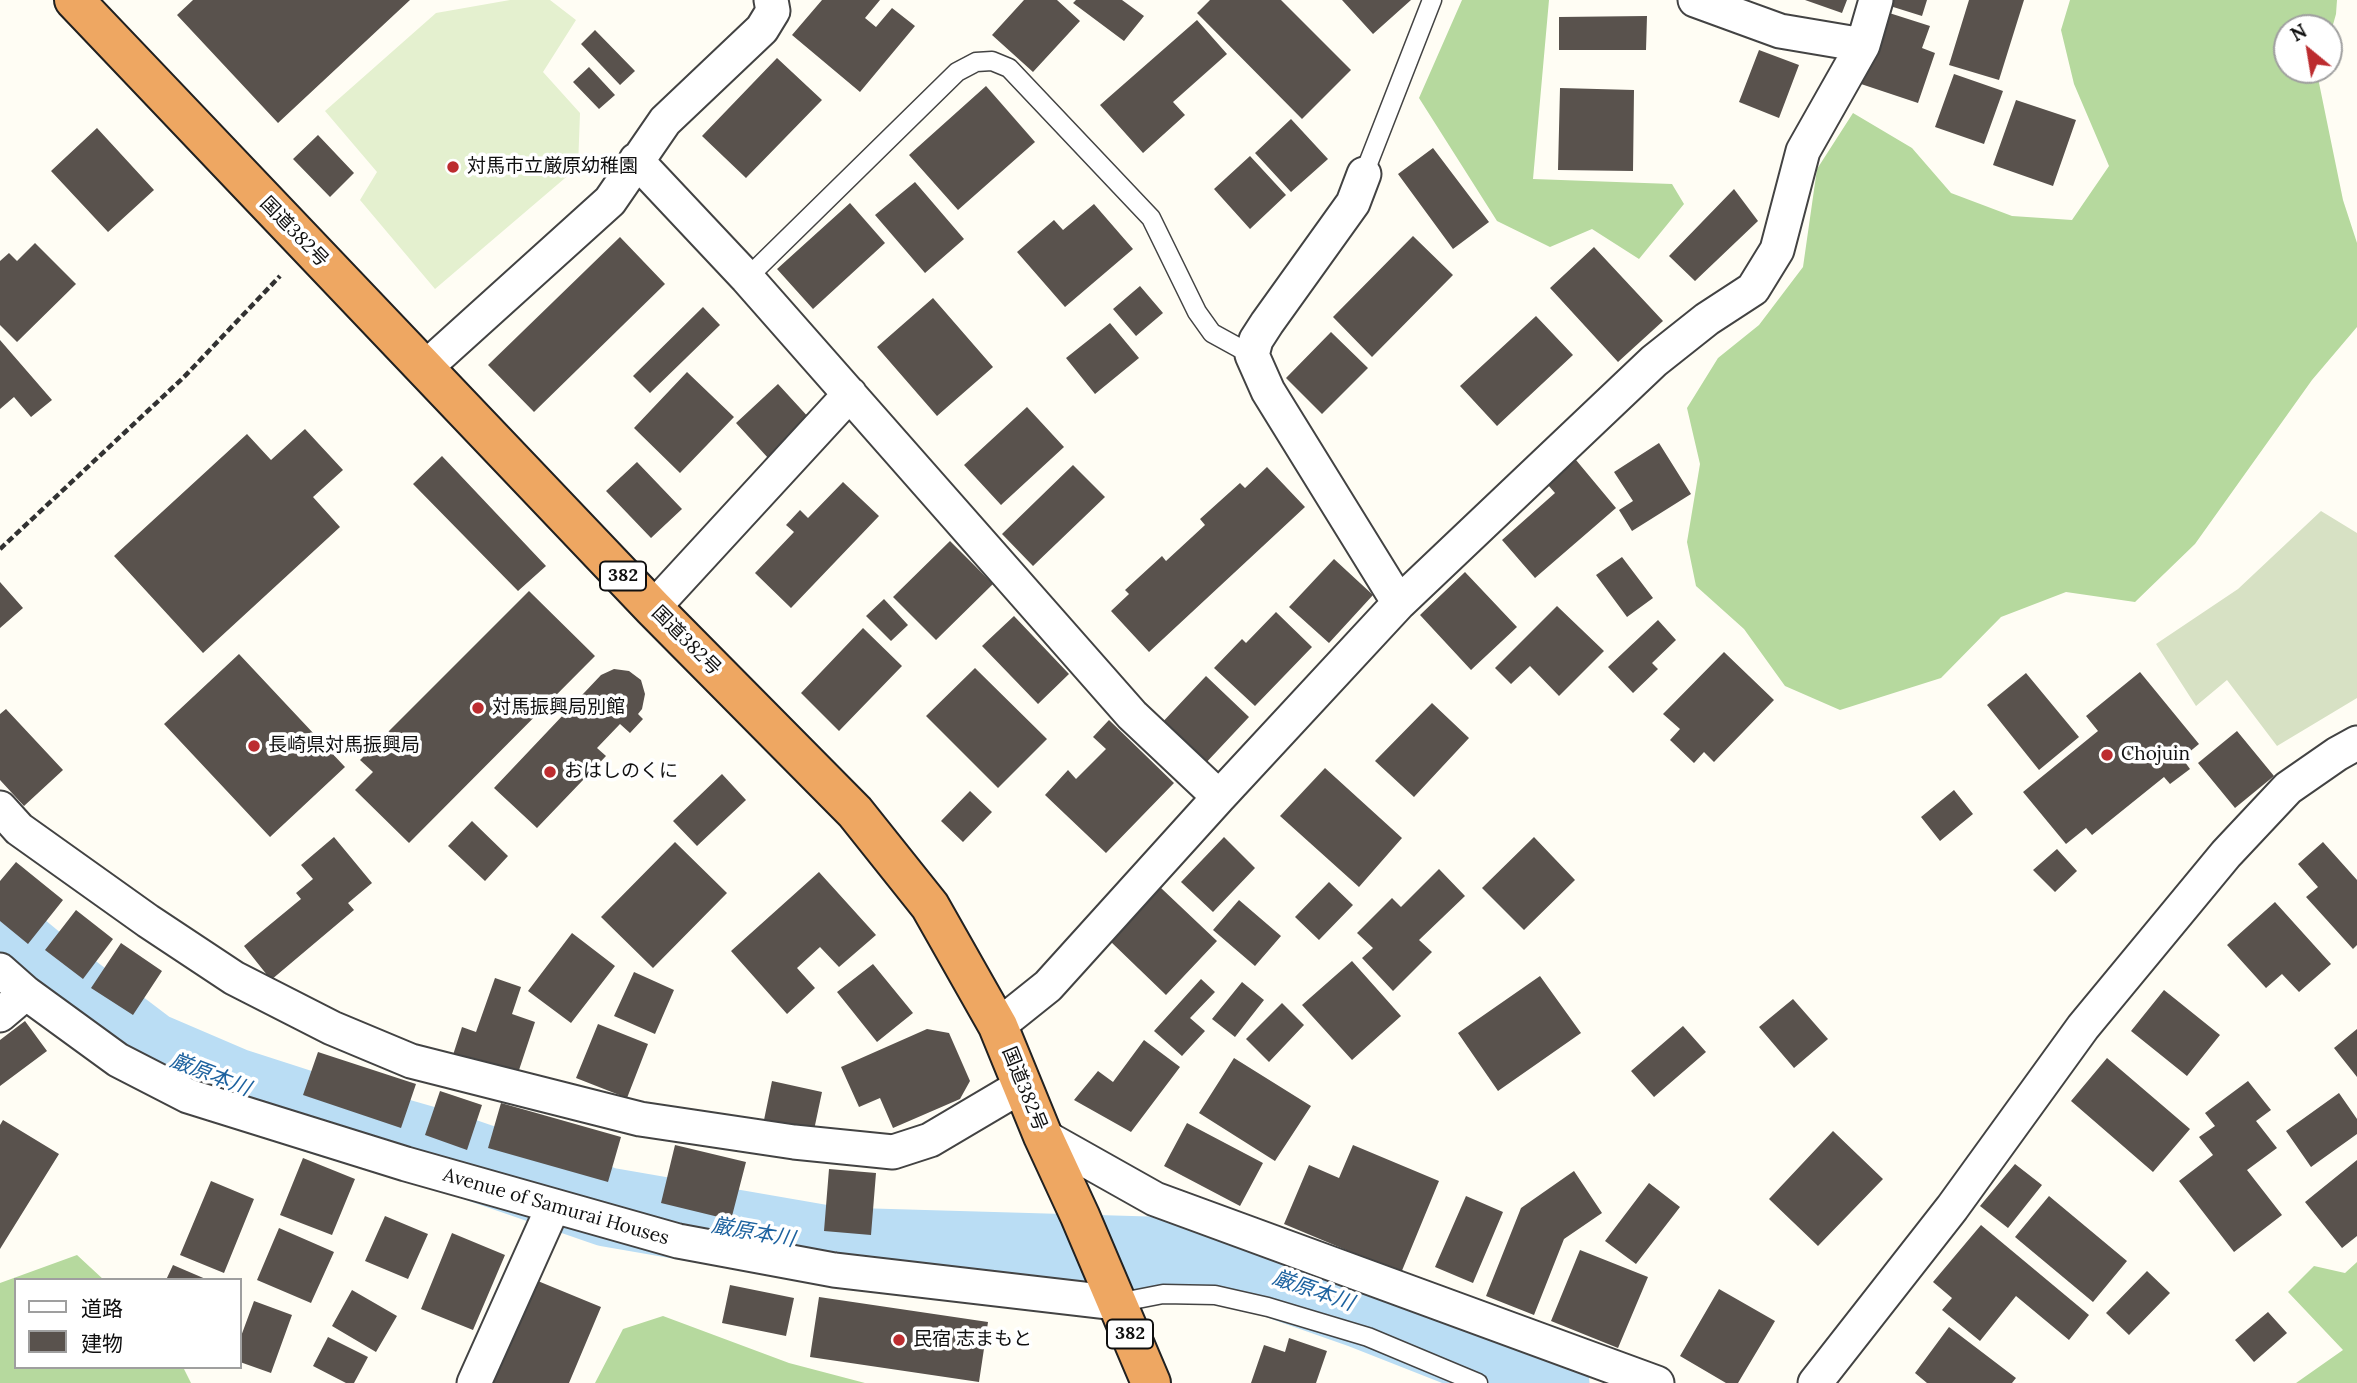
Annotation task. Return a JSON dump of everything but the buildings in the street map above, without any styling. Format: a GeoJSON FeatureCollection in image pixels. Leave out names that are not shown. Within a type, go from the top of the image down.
{"type":"FeatureCollection","features":[{"type":"Feature","properties":{"kind":"highway","name":"国道382号"},"geometry":{"type":"LineString","coordinates":[[74,0],[653,608],[855,812],[930,906],[998,1026],[1042,1136],[1080,1216],[1151,1383]]}},
{"type":"Feature","properties":{"kind":"street"},"geometry":{"type":"LineString","coordinates":[[424,369],[610,201],[664,121],[762,29],[773,12],[771,0]]}},
{"type":"Feature","properties":{"kind":"street"},"geometry":{"type":"LineString","coordinates":[[1695,0],[1780,31],[1863,45]]}},
{"type":"Feature","properties":{"kind":"street"},"geometry":{"type":"LineString","coordinates":[[998,1026],[1048,986],[1399,603],[1654,361],[1707,318],[1753,289],[1777,250],[1803,150],[1863,45],[1876,0]]}},
{"type":"Feature","properties":{"kind":"street"},"geometry":{"type":"LineString","coordinates":[[636,160],[747,278],[1132,715],[1219,797]]}},
{"type":"Feature","properties":{"kind":"street"},"geometry":{"type":"LineString","coordinates":[[1364,174],[1353,203],[1266,323],[1256,340],[1252,355],[1268,391],[1399,603]]}},
{"type":"Feature","properties":{"kind":"street"},"geometry":{"type":"LineString","coordinates":[[653,608],[850,394]]}},
{"type":"Feature","properties":{"kind":"street"},"geometry":{"type":"LineString","coordinates":[[1819,1382],[1952,1208],[2083,1027],[2226,854],[2288,788],[2357,743]]}},
{"type":"Feature","properties":{"kind":"street"},"geometry":{"type":"LineString","coordinates":[[0,808],[19,829],[148,921],[234,978],[332,1028],[411,1061],[458,1074],[640,1119],[793,1142],[892,1152],[930,1140],[1023,1085]]}},
{"type":"Feature","properties":{"kind":"street","name":"Avenue of Samurai Houses"},"geometry":{"type":"LineString","coordinates":[[0,970],[26,993],[118,1060],[188,1096],[553,1207],[678,1241],[834,1270],[1113,1294]]}},
{"type":"Feature","properties":{"kind":"street"},"geometry":{"type":"LineString","coordinates":[[0,1015],[26,993]]}},
{"type":"Feature","properties":{"kind":"street"},"geometry":{"type":"LineString","coordinates":[[1042,1136],[1155,1199],[1657,1383]]}},
{"type":"Feature","properties":{"kind":"street"},"geometry":{"type":"LineString","coordinates":[[474,1383],[553,1207]]}},
{"type":"Feature","properties":{"kind":"lane"},"geometry":{"type":"LineString","coordinates":[[1364,174],[1432,0]]}},
{"type":"Feature","properties":{"kind":"lane"},"geometry":{"type":"LineString","coordinates":[[747,278],[957,72],[976,62],[992,61],[1009,68],[1151,218],[1197,312],[1212,332],[1252,355]]}},
{"type":"Feature","properties":{"kind":"lane","name":"Avenue of Samurai Houses"},"geometry":{"type":"LineString","coordinates":[[1113,1294],[1215,1295],[1268,1307],[1368,1337],[1478,1383]]}},
{"type":"Feature","properties":{"kind":"path"},"geometry":{"type":"LineString","coordinates":[[0,549],[184,377],[308,247]]}},
{"type":"Feature","properties":{"kind":"green space"},"geometry":{"type":"Polygon","coordinates":[[[510,0],[550,0],[576,20],[543,72],[580,113],[578,167],[435,289],[360,200],[377,172],[325,111],[436,13],[510,0]]]}},
{"type":"Feature","properties":{"kind":"green space"},"geometry":{"type":"Polygon","coordinates":[[[1462,0],[1549,0],[1533,179],[1672,184],[1684,204],[1639,259],[1592,229],[1550,247],[1497,221],[1419,98],[1462,0]]]}},
{"type":"Feature","properties":{"kind":"green space"},"geometry":{"type":"Polygon","coordinates":[[[2070,0],[2337,0],[2336,14],[2273,14],[2273,84],[2319,84],[2343,200],[2357,243],[2357,327],[2312,380],[2195,544],[2135,602],[2066,592],[2001,617],[1941,678],[1840,710],[1785,686],[1744,629],[1696,586],[1687,542],[1700,464],[1687,408],[1718,358],[1759,325],[1803,267],[1817,169],[1853,113],[1912,148],[1951,193],[2012,216],[2072,220],[2109,166],[2074,84],[2061,30],[2070,0]]]}},
{"type":"Feature","properties":{"kind":"green space"},"geometry":{"type":"Polygon","coordinates":[[[2321,511],[2357,533],[2357,698],[2277,746],[2227,680],[2196,706],[2156,644],[2238,589],[2321,511]]]}},
{"type":"Feature","properties":{"kind":"green space"},"geometry":{"type":"Polygon","coordinates":[[[77,1255],[102,1278],[14,1278],[14,1369],[184,1369],[191,1383],[0,1383],[0,1283],[77,1255]]]}},
{"type":"Feature","properties":{"kind":"green space"},"geometry":{"type":"Polygon","coordinates":[[[2357,1262],[2357,1383],[2296,1383],[2343,1350],[2288,1292],[2314,1266],[2345,1273],[2357,1262]]]}},
{"type":"Feature","properties":{"kind":"green space"},"geometry":{"type":"Polygon","coordinates":[[[663,1316],[789,1363],[865,1383],[595,1383],[623,1329],[663,1316]]]}},
{"type":"Feature","properties":{"kind":"waterway","name":"厳原本川"},"geometry":{"type":"LineString","coordinates":[[0,934],[149,1051],[233,1087],[448,1152],[607,1207],[838,1247],[1217,1258],[1362,1309],[1550,1383]]}},
{"type":"Feature","properties":{"kind":"place","name":"対馬市立厳原幼稚園"},"geometry":{"type":"Point","coordinates":[453,167]}},
{"type":"Feature","properties":{"kind":"place","name":"対馬振興局別館"},"geometry":{"type":"Point","coordinates":[478,708]}},
{"type":"Feature","properties":{"kind":"place","name":"長崎県対馬振興局"},"geometry":{"type":"Point","coordinates":[254,746]}},
{"type":"Feature","properties":{"kind":"place","name":"Chojuin"},"geometry":{"type":"Point","coordinates":[2107,755]}},
{"type":"Feature","properties":{"kind":"place","name":"おはしのくに"},"geometry":{"type":"Point","coordinates":[550,772]}},
{"type":"Feature","properties":{"kind":"place","name":"民宿 志まもと"},"geometry":{"type":"Point","coordinates":[899,1340]}}]}
